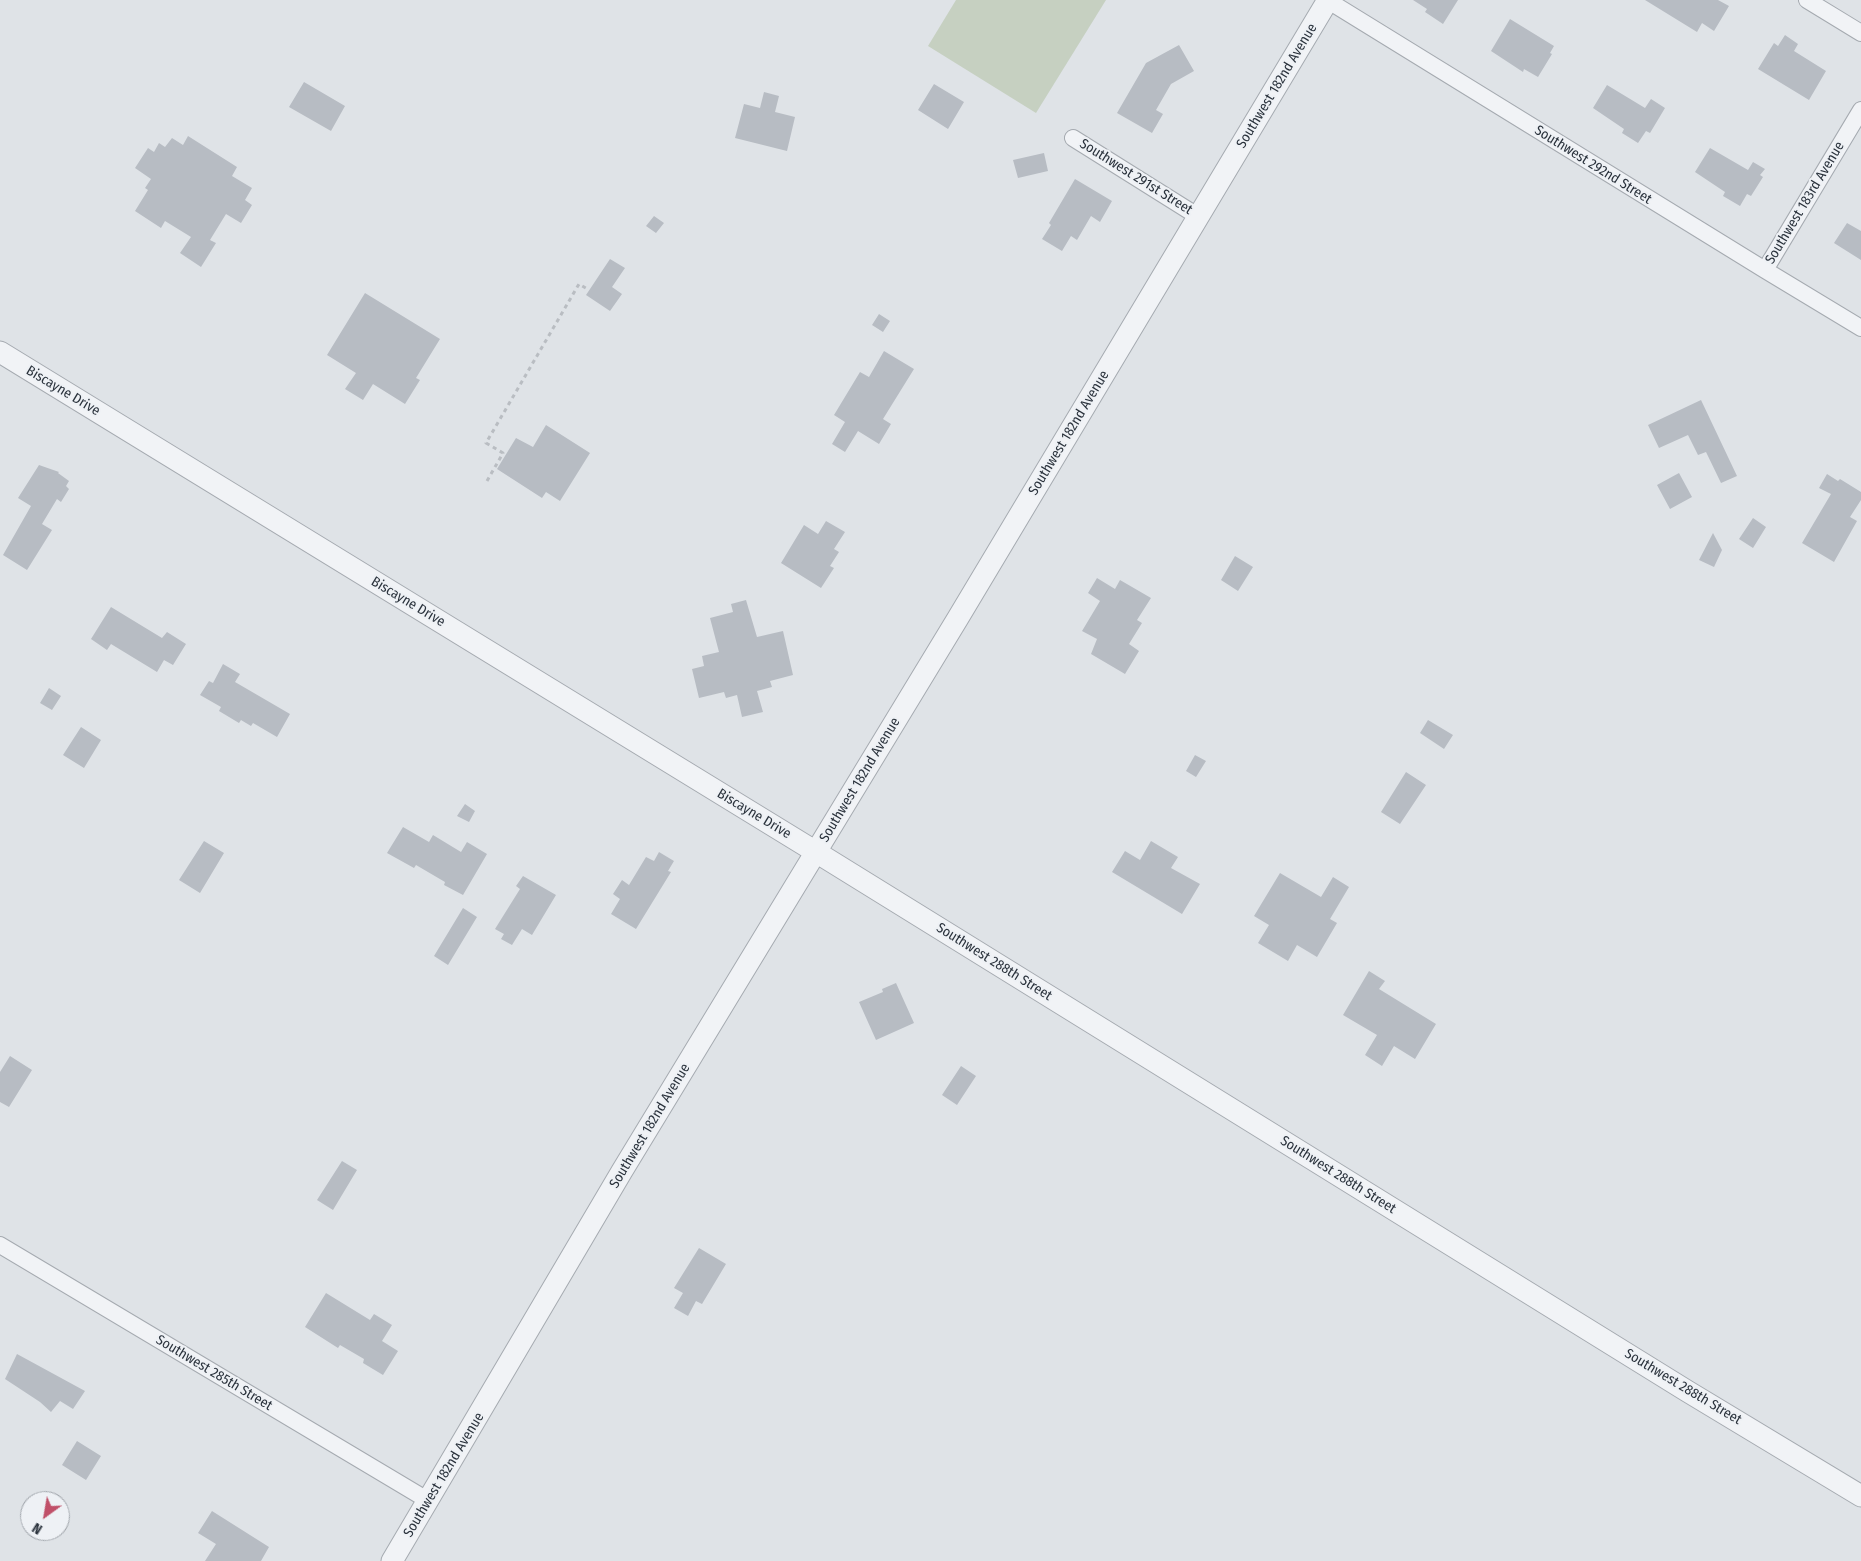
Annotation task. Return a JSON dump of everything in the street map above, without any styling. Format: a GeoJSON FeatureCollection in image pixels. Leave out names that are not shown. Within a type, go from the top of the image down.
{"type":"FeatureCollection","features":[{"type":"Feature","properties":{"kind":"street","name":"Southwest 182nd Avenue"},"geometry":{"type":"LineString","coordinates":[[392,1561],[622,1171],[1199,217],[1328,0]]}},
{"type":"Feature","properties":{"kind":"street","name":"Southwest 292nd Street"},"geometry":{"type":"LineString","coordinates":[[1328,0],[1861,328]]}},
{"type":"Feature","properties":{"kind":"street"},"geometry":{"type":"LineString","coordinates":[[1807,0],[1861,33]]}},
{"type":"Feature","properties":{"kind":"street","name":"Southwest 183rd Avenue"},"geometry":{"type":"LineString","coordinates":[[1765,270],[1861,110]]}},
{"type":"Feature","properties":{"kind":"street","name":"Southwest 291st Street"},"geometry":{"type":"LineString","coordinates":[[1073,138],[1199,217]]}},
{"type":"Feature","properties":{"kind":"street","name":"Biscayne Drive"},"geometry":{"type":"LineString","coordinates":[[0,352],[816,852]]}},
{"type":"Feature","properties":{"kind":"street","name":"Southwest 288th Street"},"geometry":{"type":"LineString","coordinates":[[816,852],[1687,1391],[1861,1496]]}},
{"type":"Feature","properties":{"kind":"street","name":"Southwest 285th Street"},"geometry":{"type":"LineString","coordinates":[[0,1245],[428,1501]]}},
{"type":"Feature","properties":{"kind":"path"},"geometry":{"type":"LineString","coordinates":[[487,481],[503,453],[486,443],[579,284],[589,290]]}},
{"type":"Feature","properties":{"kind":"green space"},"geometry":{"type":"Polygon","coordinates":[[[956,0],[1106,0],[1036,113],[928,46],[956,0]]]}},
{"type":"Feature","properties":{"kind":"building"},"geometry":{"type":"Polygon","coordinates":[[[1413,0],[1458,0],[1443,24],[1425,12],[1427,9],[1413,0]]]}},
{"type":"Feature","properties":{"kind":"building"},"geometry":{"type":"Polygon","coordinates":[[[1645,0],[1718,0],[1729,6],[1714,31],[1702,23],[1697,32],[1645,0]]]}},
{"type":"Feature","properties":{"kind":"building"},"geometry":{"type":"Polygon","coordinates":[[[1510,19],[1554,46],[1550,53],[1552,54],[1538,77],[1524,69],[1523,72],[1491,51],[1510,19]]]}},
{"type":"Feature","properties":{"kind":"building"},"geometry":{"type":"Polygon","coordinates":[[[1785,35],[1798,44],[1794,51],[1826,71],[1809,100],[1758,69],[1774,43],[1778,46],[1785,35]]]}},
{"type":"Feature","properties":{"kind":"building"},"geometry":{"type":"Polygon","coordinates":[[[1179,45],[1194,71],[1171,84],[1156,110],[1163,114],[1152,133],[1117,113],[1146,63],[1179,45]]]}},
{"type":"Feature","properties":{"kind":"building"},"geometry":{"type":"Polygon","coordinates":[[[304,82],[345,106],[331,131],[289,107],[304,82]]]}},
{"type":"Feature","properties":{"kind":"building"},"geometry":{"type":"Polygon","coordinates":[[[934,84],[964,102],[948,129],[918,110],[934,84]]]}},
{"type":"Feature","properties":{"kind":"building"},"geometry":{"type":"Polygon","coordinates":[[[1607,85],[1645,108],[1651,99],[1665,108],[1650,133],[1646,131],[1638,143],[1622,133],[1624,129],[1593,108],[1607,85]]]}},
{"type":"Feature","properties":{"kind":"building"},"geometry":{"type":"Polygon","coordinates":[[[764,92],[779,96],[775,112],[795,117],[787,151],[735,138],[744,104],[760,108],[764,92]]]}},
{"type":"Feature","properties":{"kind":"building"},"geometry":{"type":"Polygon","coordinates":[[[188,136],[237,167],[232,176],[252,188],[245,200],[252,205],[241,223],[226,214],[210,240],[216,243],[201,267],[180,253],[191,237],[165,221],[161,228],[135,211],[148,190],[145,188],[151,179],[135,168],[148,148],[154,152],[159,143],[165,147],[172,138],[183,145],[188,136]]]}},
{"type":"Feature","properties":{"kind":"building"},"geometry":{"type":"Polygon","coordinates":[[[1710,148],[1748,170],[1753,162],[1765,169],[1760,175],[1763,177],[1751,196],[1747,194],[1740,206],[1723,196],[1725,192],[1695,172],[1710,148]]]}},
{"type":"Feature","properties":{"kind":"building"},"geometry":{"type":"Polygon","coordinates":[[[1044,153],[1048,171],[1018,178],[1013,160],[1044,153]]]}},
{"type":"Feature","properties":{"kind":"building"},"geometry":{"type":"Polygon","coordinates":[[[1075,179],[1112,201],[1100,222],[1091,216],[1077,240],[1071,236],[1062,251],[1042,239],[1051,225],[1049,223],[1075,179]]]}},
{"type":"Feature","properties":{"kind":"building"},"geometry":{"type":"Polygon","coordinates":[[[654,216],[664,223],[656,233],[646,226],[654,216]]]}},
{"type":"Feature","properties":{"kind":"building"},"geometry":{"type":"Polygon","coordinates":[[[1847,223],[1861,231],[1861,260],[1834,243],[1847,223]]]}},
{"type":"Feature","properties":{"kind":"building"},"geometry":{"type":"Polygon","coordinates":[[[610,259],[625,268],[612,287],[622,294],[610,311],[586,295],[610,259]]]}},
{"type":"Feature","properties":{"kind":"building"},"geometry":{"type":"Polygon","coordinates":[[[365,293],[440,339],[416,378],[420,380],[405,404],[373,384],[363,400],[345,389],[356,373],[327,355],[365,293]]]}},
{"type":"Feature","properties":{"kind":"building"},"geometry":{"type":"Polygon","coordinates":[[[879,314],[890,321],[883,332],[872,325],[879,314]]]}},
{"type":"Feature","properties":{"kind":"building"},"geometry":{"type":"Polygon","coordinates":[[[884,351],[914,369],[883,419],[891,424],[879,444],[858,431],[845,452],[832,444],[845,422],[834,415],[860,372],[869,377],[884,351]]]}},
{"type":"Feature","properties":{"kind":"building"},"geometry":{"type":"Polygon","coordinates":[[[1701,400],[1737,476],[1721,483],[1706,452],[1698,455],[1688,435],[1659,448],[1648,425],[1701,400]]]}},
{"type":"Feature","properties":{"kind":"building"},"geometry":{"type":"Polygon","coordinates":[[[546,425],[590,453],[560,501],[546,492],[542,498],[497,469],[516,438],[533,447],[546,425]]]}},
{"type":"Feature","properties":{"kind":"building"},"geometry":{"type":"Polygon","coordinates":[[[39,465],[59,472],[69,481],[66,486],[69,489],[61,502],[57,499],[42,524],[52,530],[27,570],[3,555],[31,506],[18,498],[39,465]]]}},
{"type":"Feature","properties":{"kind":"building"},"geometry":{"type":"Polygon","coordinates":[[[1679,473],[1692,497],[1670,509],[1657,485],[1679,473]]]}},
{"type":"Feature","properties":{"kind":"building"},"geometry":{"type":"Polygon","coordinates":[[[1827,474],[1838,481],[1840,479],[1861,492],[1861,500],[1850,517],[1857,521],[1834,562],[1802,543],[1831,494],[1819,488],[1827,474]]]}},
{"type":"Feature","properties":{"kind":"building"},"geometry":{"type":"Polygon","coordinates":[[[1753,518],[1766,527],[1753,548],[1739,539],[1753,518]]]}},
{"type":"Feature","properties":{"kind":"building"},"geometry":{"type":"Polygon","coordinates":[[[826,521],[845,532],[834,549],[839,552],[830,566],[834,568],[821,588],[781,563],[804,525],[818,534],[826,521]]]}},
{"type":"Feature","properties":{"kind":"building"},"geometry":{"type":"Polygon","coordinates":[[[1713,533],[1722,550],[1714,567],[1699,560],[1713,533]]]}},
{"type":"Feature","properties":{"kind":"building"},"geometry":{"type":"Polygon","coordinates":[[[1235,556],[1253,567],[1238,591],[1221,580],[1235,556]]]}},
{"type":"Feature","properties":{"kind":"building"},"geometry":{"type":"Polygon","coordinates":[[[1097,578],[1115,589],[1120,580],[1151,598],[1137,620],[1142,623],[1129,644],[1139,651],[1125,674],[1091,654],[1097,639],[1082,631],[1100,601],[1088,593],[1097,578]]]}},
{"type":"Feature","properties":{"kind":"building"},"geometry":{"type":"Polygon","coordinates":[[[746,600],[757,637],[783,631],[793,675],[770,681],[772,687],[757,691],[763,712],[742,717],[737,695],[726,698],[724,692],[699,698],[692,669],[704,666],[702,656],[719,652],[710,618],[733,612],[731,604],[746,600]]]}},
{"type":"Feature","properties":{"kind":"building"},"geometry":{"type":"Polygon","coordinates":[[[111,607],[162,638],[167,632],[186,644],[173,665],[164,660],[157,672],[111,644],[107,650],[91,639],[111,607]]]}},
{"type":"Feature","properties":{"kind":"building"},"geometry":{"type":"Polygon","coordinates":[[[223,664],[240,674],[235,682],[290,714],[277,737],[253,723],[251,726],[241,720],[239,723],[219,711],[221,707],[200,695],[209,681],[213,683],[223,664]]]}},
{"type":"Feature","properties":{"kind":"building"},"geometry":{"type":"Polygon","coordinates":[[[49,688],[61,696],[52,710],[40,703],[49,688]]]}},
{"type":"Feature","properties":{"kind":"building"},"geometry":{"type":"Polygon","coordinates":[[[1428,720],[1453,735],[1444,749],[1420,733],[1428,720]]]}},
{"type":"Feature","properties":{"kind":"building"},"geometry":{"type":"Polygon","coordinates":[[[81,727],[101,740],[84,768],[63,755],[81,727]]]}},
{"type":"Feature","properties":{"kind":"building"},"geometry":{"type":"Polygon","coordinates":[[[1195,755],[1206,761],[1196,777],[1186,771],[1195,755]]]}},
{"type":"Feature","properties":{"kind":"building"},"geometry":{"type":"Polygon","coordinates":[[[1406,772],[1426,785],[1400,824],[1381,812],[1406,772]]]}},
{"type":"Feature","properties":{"kind":"building"},"geometry":{"type":"Polygon","coordinates":[[[465,804],[475,811],[469,822],[457,816],[465,804]]]}},
{"type":"Feature","properties":{"kind":"building"},"geometry":{"type":"Polygon","coordinates":[[[403,827],[429,842],[433,835],[461,852],[467,842],[487,854],[463,895],[444,885],[445,882],[416,865],[414,868],[387,853],[403,827]]]}},
{"type":"Feature","properties":{"kind":"building"},"geometry":{"type":"Polygon","coordinates":[[[204,841],[224,853],[200,893],[179,880],[204,841]]]}},
{"type":"Feature","properties":{"kind":"building"},"geometry":{"type":"Polygon","coordinates":[[[1151,841],[1178,857],[1171,868],[1200,884],[1182,914],[1112,872],[1125,851],[1140,860],[1151,841]]]}},
{"type":"Feature","properties":{"kind":"building"},"geometry":{"type":"Polygon","coordinates":[[[659,852],[674,861],[668,871],[671,872],[636,929],[611,914],[620,899],[613,894],[622,880],[629,885],[646,857],[654,861],[659,852]]]}},
{"type":"Feature","properties":{"kind":"building"},"geometry":{"type":"Polygon","coordinates":[[[1280,873],[1321,897],[1333,877],[1349,887],[1330,919],[1337,923],[1317,957],[1297,945],[1288,961],[1258,943],[1269,925],[1254,916],[1280,873]]]}},
{"type":"Feature","properties":{"kind":"building"},"geometry":{"type":"Polygon","coordinates":[[[523,876],[556,895],[532,935],[522,929],[512,945],[501,939],[504,934],[495,929],[520,889],[516,886],[523,876]]]}},
{"type":"Feature","properties":{"kind":"building"},"geometry":{"type":"Polygon","coordinates":[[[463,908],[477,917],[448,965],[434,956],[463,908]]]}},
{"type":"Feature","properties":{"kind":"building"},"geometry":{"type":"Polygon","coordinates":[[[1369,971],[1385,981],[1379,989],[1436,1024],[1415,1059],[1394,1046],[1382,1066],[1365,1055],[1377,1035],[1343,1015],[1369,971]]]}},
{"type":"Feature","properties":{"kind":"building"},"geometry":{"type":"Polygon","coordinates":[[[896,983],[914,1023],[876,1040],[859,1002],[883,992],[882,989],[896,983]]]}},
{"type":"Feature","properties":{"kind":"building"},"geometry":{"type":"Polygon","coordinates":[[[10,1056],[32,1070],[9,1107],[0,1102],[0,1072],[10,1056]]]}},
{"type":"Feature","properties":{"kind":"building"},"geometry":{"type":"Polygon","coordinates":[[[961,1066],[976,1076],[957,1105],[942,1095],[961,1066]]]}},
{"type":"Feature","properties":{"kind":"building"},"geometry":{"type":"Polygon","coordinates":[[[342,1161],[357,1170],[333,1210],[317,1200],[342,1161]]]}},
{"type":"Feature","properties":{"kind":"building"},"geometry":{"type":"Polygon","coordinates":[[[699,1248],[726,1264],[702,1304],[696,1301],[688,1316],[674,1308],[683,1293],[674,1288],[699,1248]]]}},
{"type":"Feature","properties":{"kind":"building"},"geometry":{"type":"Polygon","coordinates":[[[326,1293],[370,1320],[374,1314],[392,1325],[382,1341],[398,1351],[383,1375],[363,1363],[364,1359],[340,1345],[338,1348],[305,1327],[326,1293]]]}},
{"type":"Feature","properties":{"kind":"building"},"geometry":{"type":"Polygon","coordinates":[[[17,1354],[85,1391],[73,1409],[60,1401],[51,1412],[40,1402],[5,1379],[17,1354]]]}},
{"type":"Feature","properties":{"kind":"building"},"geometry":{"type":"Polygon","coordinates":[[[77,1441],[101,1456],[86,1480],[62,1465],[77,1441]]]}},
{"type":"Feature","properties":{"kind":"building"},"geometry":{"type":"Polygon","coordinates":[[[212,1511],[269,1547],[261,1561],[205,1561],[216,1544],[198,1533],[212,1511]]]}}]}
